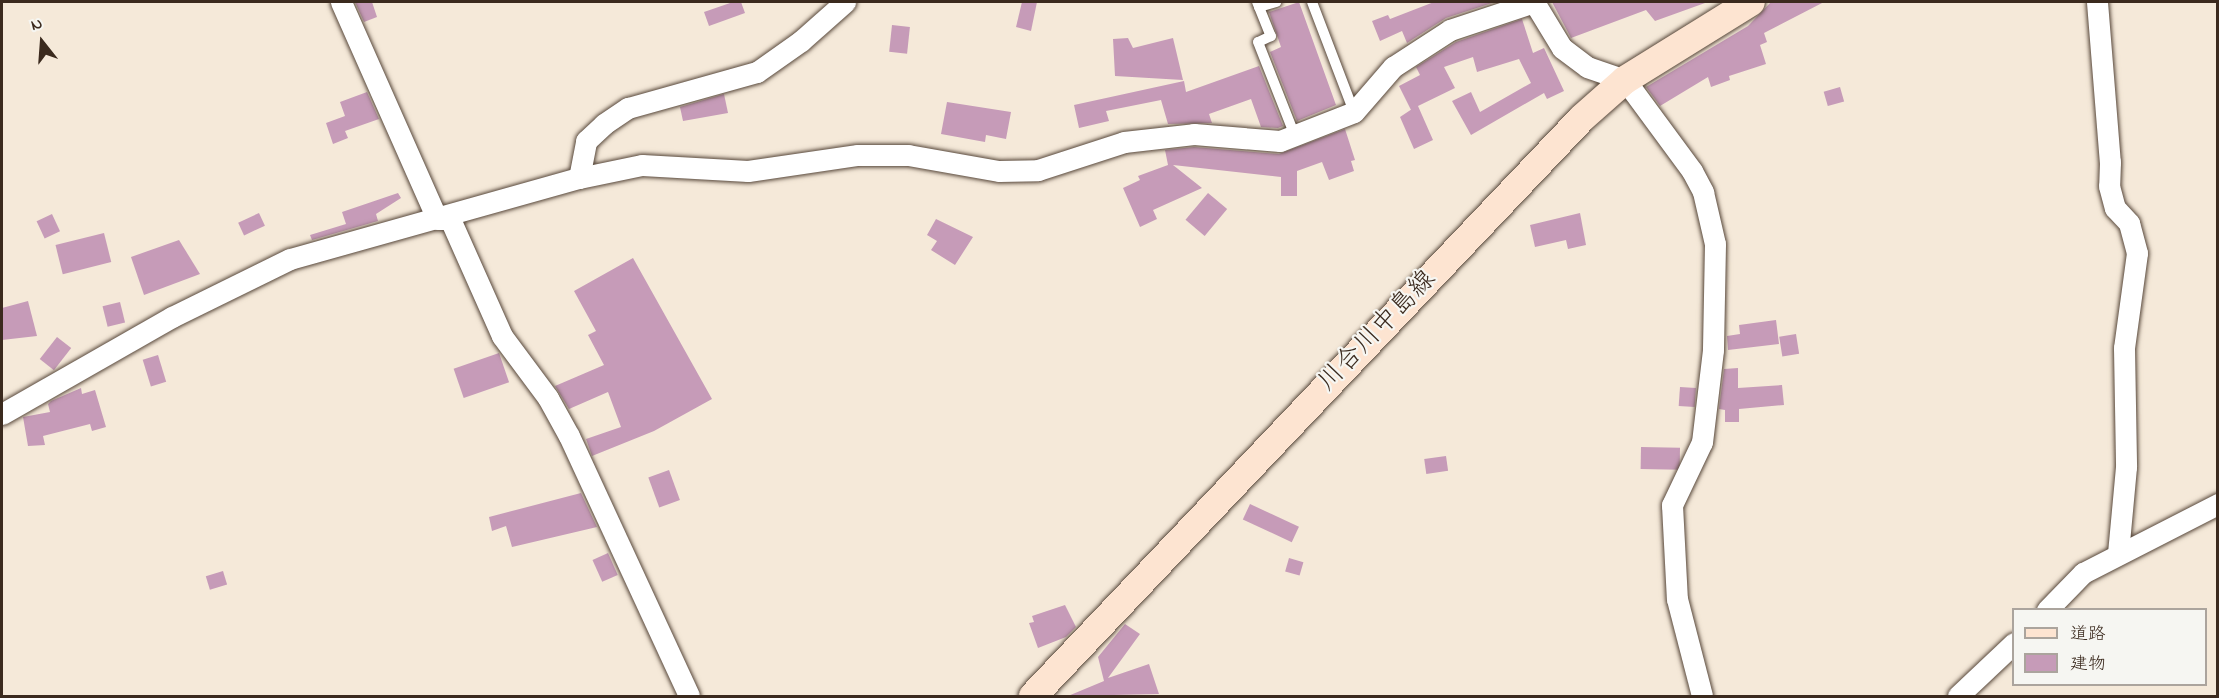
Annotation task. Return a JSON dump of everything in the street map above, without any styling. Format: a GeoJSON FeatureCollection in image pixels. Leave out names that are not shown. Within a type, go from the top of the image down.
{"type":"FeatureCollection","features":[{"type":"Feature","properties":{"kind":"main road","name":"川合川中島線"},"geometry":{"type":"LineString","coordinates":[[1033,696],[1582,118],[1624,80],[1751,2]]}},
{"type":"Feature","properties":{"kind":"street"},"geometry":{"type":"LineString","coordinates":[[341,2],[437,219]]}},
{"type":"Feature","properties":{"kind":"street"},"geometry":{"type":"LineString","coordinates":[[579,178],[585,141],[604,124],[628,108],[757,72],[801,41],[845,2]]}},
{"type":"Feature","properties":{"kind":"street"},"geometry":{"type":"LineString","coordinates":[[2,414],[172,317],[290,259],[579,178],[642,165],[748,171],[858,155],[908,155],[999,171],[1038,170],[1124,142],[1194,134],[1262,142],[1295,136],[1354,112],[1393,67],[1450,30],[1534,2],[1562,48],[1587,67],[1624,80],[1692,171],[1703,192],[1715,244],[1714,339],[1702,442],[1672,505],[1677,599],[1702,696]]}},
{"type":"Feature","properties":{"kind":"street"},"geometry":{"type":"LineString","coordinates":[[2097,2],[2110,162],[2109,186],[2115,208],[2129,223],[2137,253],[2124,348],[2126,467],[2118,553]]}},
{"type":"Feature","properties":{"kind":"street"},"geometry":{"type":"LineString","coordinates":[[437,219],[450,219],[502,336],[548,398],[569,436],[689,696]]}},
{"type":"Feature","properties":{"kind":"street"},"geometry":{"type":"LineString","coordinates":[[2048,608],[2084,573],[2118,553],[2217,504]]}},
{"type":"Feature","properties":{"kind":"street"},"geometry":{"type":"LineString","coordinates":[[1958,696],[2012,643]]}},
{"type":"Feature","properties":{"kind":"lane"},"geometry":{"type":"LineString","coordinates":[[1276,2],[1258,4],[1271,36],[1258,42],[1295,136]]}},
{"type":"Feature","properties":{"kind":"lane"},"geometry":{"type":"LineString","coordinates":[[1312,2],[1354,112]]}},
{"type":"Feature","properties":{"kind":"building"},"geometry":{"type":"Polygon","coordinates":[[[355,2],[372,2],[377,17],[364,22],[355,2]]]}},
{"type":"Feature","properties":{"kind":"building"},"geometry":{"type":"Polygon","coordinates":[[[733,2],[741,2],[745,13],[709,26],[704,12],[733,2]]]}},
{"type":"Feature","properties":{"kind":"building"},"geometry":{"type":"Polygon","coordinates":[[[1022,2],[1037,2],[1031,31],[1016,27],[1022,2]]]}},
{"type":"Feature","properties":{"kind":"building"},"geometry":{"type":"Polygon","coordinates":[[[1299,2],[1336,105],[1297,121],[1270,52],[1281,47],[1269,12],[1299,2]]]}},
{"type":"Feature","properties":{"kind":"building"},"geometry":{"type":"Polygon","coordinates":[[[1434,2],[1495,2],[1446,18],[1407,43],[1402,31],[1380,41],[1372,21],[1388,15],[1390,19],[1434,2]]]}},
{"type":"Feature","properties":{"kind":"building"},"geometry":{"type":"Polygon","coordinates":[[[1552,2],[1705,3],[1655,21],[1646,10],[1571,38],[1552,2]]]}},
{"type":"Feature","properties":{"kind":"building"},"geometry":{"type":"Polygon","coordinates":[[[1771,2],[1824,2],[1764,33],[1767,42],[1760,45],[1766,64],[1729,76],[1730,80],[1711,87],[1708,77],[1660,106],[1646,87],[1748,26],[1771,2]]]}},
{"type":"Feature","properties":{"kind":"building"},"geometry":{"type":"Polygon","coordinates":[[[1522,19],[1533,53],[1544,48],[1564,91],[1547,99],[1544,93],[1471,135],[1452,101],[1471,92],[1480,112],[1531,83],[1519,59],[1477,72],[1473,57],[1444,67],[1455,88],[1418,106],[1433,140],[1414,149],[1400,117],[1411,110],[1399,86],[1420,75],[1416,67],[1456,42],[1522,19]]]}},
{"type":"Feature","properties":{"kind":"building"},"geometry":{"type":"Polygon","coordinates":[[[892,25],[910,27],[907,54],[889,52],[892,25]]]}},
{"type":"Feature","properties":{"kind":"building"},"geometry":{"type":"Polygon","coordinates":[[[1128,38],[1133,48],[1173,38],[1183,80],[1115,76],[1113,39],[1128,38]]]}},
{"type":"Feature","properties":{"kind":"building"},"geometry":{"type":"Polygon","coordinates":[[[1259,66],[1283,126],[1278,128],[1261,127],[1251,99],[1209,114],[1212,123],[1168,124],[1161,100],[1106,111],[1109,121],[1079,128],[1074,105],[1184,81],[1186,92],[1259,66]]]}},
{"type":"Feature","properties":{"kind":"building"},"geometry":{"type":"Polygon","coordinates":[[[1840,87],[1844,101],[1828,106],[1824,92],[1840,87]]]}},
{"type":"Feature","properties":{"kind":"building"},"geometry":{"type":"Polygon","coordinates":[[[367,92],[379,119],[345,131],[348,138],[333,144],[326,123],[345,116],[340,102],[367,92]]]}},
{"type":"Feature","properties":{"kind":"building"},"geometry":{"type":"Polygon","coordinates":[[[724,94],[728,113],[683,121],[680,107],[724,94]]]}},
{"type":"Feature","properties":{"kind":"building"},"geometry":{"type":"Polygon","coordinates":[[[947,102],[1011,112],[1006,139],[986,135],[985,142],[941,134],[947,102]]]}},
{"type":"Feature","properties":{"kind":"building"},"geometry":{"type":"Polygon","coordinates":[[[1345,129],[1355,160],[1351,161],[1354,171],[1329,180],[1322,162],[1297,171],[1297,196],[1281,196],[1281,177],[1173,165],[1202,188],[1153,210],[1157,219],[1140,227],[1123,188],[1140,180],[1138,176],[1168,165],[1165,150],[1194,147],[1279,154],[1345,129]]]}},
{"type":"Feature","properties":{"kind":"building"},"geometry":{"type":"Polygon","coordinates":[[[398,193],[401,198],[376,214],[378,221],[312,240],[310,235],[346,224],[342,212],[398,193]]]}},
{"type":"Feature","properties":{"kind":"building"},"geometry":{"type":"Polygon","coordinates":[[[1208,193],[1227,209],[1205,236],[1186,220],[1208,193]]]}},
{"type":"Feature","properties":{"kind":"building"},"geometry":{"type":"Polygon","coordinates":[[[259,213],[265,226],[244,235],[238,223],[259,213]]]}},
{"type":"Feature","properties":{"kind":"building"},"geometry":{"type":"Polygon","coordinates":[[[1580,213],[1586,245],[1568,249],[1566,240],[1535,247],[1530,225],[1580,213]]]}},
{"type":"Feature","properties":{"kind":"building"},"geometry":{"type":"Polygon","coordinates":[[[52,214],[60,231],[45,238],[37,221],[52,214]]]}},
{"type":"Feature","properties":{"kind":"building"},"geometry":{"type":"Polygon","coordinates":[[[936,219],[973,237],[955,265],[931,250],[937,241],[927,235],[936,219]]]}},
{"type":"Feature","properties":{"kind":"building"},"geometry":{"type":"Polygon","coordinates":[[[104,233],[111,262],[63,274],[55,245],[104,233]]]}},
{"type":"Feature","properties":{"kind":"building"},"geometry":{"type":"Polygon","coordinates":[[[179,240],[200,274],[144,295],[131,257],[179,240]]]}},
{"type":"Feature","properties":{"kind":"building"},"geometry":{"type":"Polygon","coordinates":[[[633,258],[712,399],[654,431],[592,456],[586,439],[621,427],[608,392],[569,409],[555,386],[604,365],[588,335],[596,331],[574,291],[633,258]]]}},
{"type":"Feature","properties":{"kind":"building"},"geometry":{"type":"Polygon","coordinates":[[[28,301],[37,336],[2,340],[2,308],[28,301]]]}},
{"type":"Feature","properties":{"kind":"building"},"geometry":{"type":"Polygon","coordinates":[[[120,302],[125,322],[108,327],[103,306],[120,302]]]}},
{"type":"Feature","properties":{"kind":"building"},"geometry":{"type":"Polygon","coordinates":[[[1776,320],[1779,344],[1728,350],[1727,336],[1740,334],[1739,325],[1776,320]]]}},
{"type":"Feature","properties":{"kind":"building"},"geometry":{"type":"Polygon","coordinates":[[[1796,334],[1799,354],[1782,356],[1779,337],[1796,334]]]}},
{"type":"Feature","properties":{"kind":"building"},"geometry":{"type":"Polygon","coordinates":[[[57,337],[71,348],[54,370],[40,359],[57,337]]]}},
{"type":"Feature","properties":{"kind":"building"},"geometry":{"type":"Polygon","coordinates":[[[499,353],[509,382],[464,398],[454,369],[499,353]]]}},
{"type":"Feature","properties":{"kind":"building"},"geometry":{"type":"Polygon","coordinates":[[[158,355],[166,382],[151,386],[143,360],[158,355]]]}},
{"type":"Feature","properties":{"kind":"building"},"geometry":{"type":"Polygon","coordinates":[[[1738,368],[1738,388],[1782,385],[1784,405],[1739,409],[1739,422],[1725,422],[1725,410],[1719,409],[1724,369],[1738,368]]]}},
{"type":"Feature","properties":{"kind":"building"},"geometry":{"type":"Polygon","coordinates":[[[1680,387],[1696,388],[1695,407],[1679,406],[1680,387]]]}},
{"type":"Feature","properties":{"kind":"building"},"geometry":{"type":"Polygon","coordinates":[[[81,388],[82,394],[95,390],[106,427],[92,431],[90,424],[43,436],[45,445],[28,446],[23,417],[50,412],[48,404],[51,401],[81,388]]]}},
{"type":"Feature","properties":{"kind":"building"},"geometry":{"type":"Polygon","coordinates":[[[1641,447],[1680,448],[1680,470],[1641,469],[1641,447]]]}},
{"type":"Feature","properties":{"kind":"building"},"geometry":{"type":"Polygon","coordinates":[[[1446,456],[1448,471],[1426,474],[1424,459],[1446,456]]]}},
{"type":"Feature","properties":{"kind":"building"},"geometry":{"type":"Polygon","coordinates":[[[669,470],[680,500],[659,508],[648,478],[669,470]]]}},
{"type":"Feature","properties":{"kind":"building"},"geometry":{"type":"Polygon","coordinates":[[[581,493],[597,527],[512,547],[506,526],[492,531],[489,517],[581,493]]]}},
{"type":"Feature","properties":{"kind":"building"},"geometry":{"type":"Polygon","coordinates":[[[1250,504],[1299,527],[1292,542],[1243,519],[1250,504]]]}},
{"type":"Feature","properties":{"kind":"building"},"geometry":{"type":"Polygon","coordinates":[[[608,553],[618,575],[602,582],[592,560],[608,553]]]}},
{"type":"Feature","properties":{"kind":"building"},"geometry":{"type":"Polygon","coordinates":[[[1289,558],[1303,562],[1300,576],[1285,571],[1289,558]]]}},
{"type":"Feature","properties":{"kind":"building"},"geometry":{"type":"Polygon","coordinates":[[[223,571],[227,584],[210,590],[206,576],[223,571]]]}},
{"type":"Feature","properties":{"kind":"building"},"geometry":{"type":"Polygon","coordinates":[[[1065,605],[1076,627],[1066,637],[1038,648],[1029,623],[1034,622],[1032,616],[1065,605]]]}},
{"type":"Feature","properties":{"kind":"building"},"geometry":{"type":"Polygon","coordinates":[[[1125,624],[1140,634],[1108,678],[1149,664],[1159,694],[1068,696],[1104,681],[1098,657],[1125,624]]]}}]}
